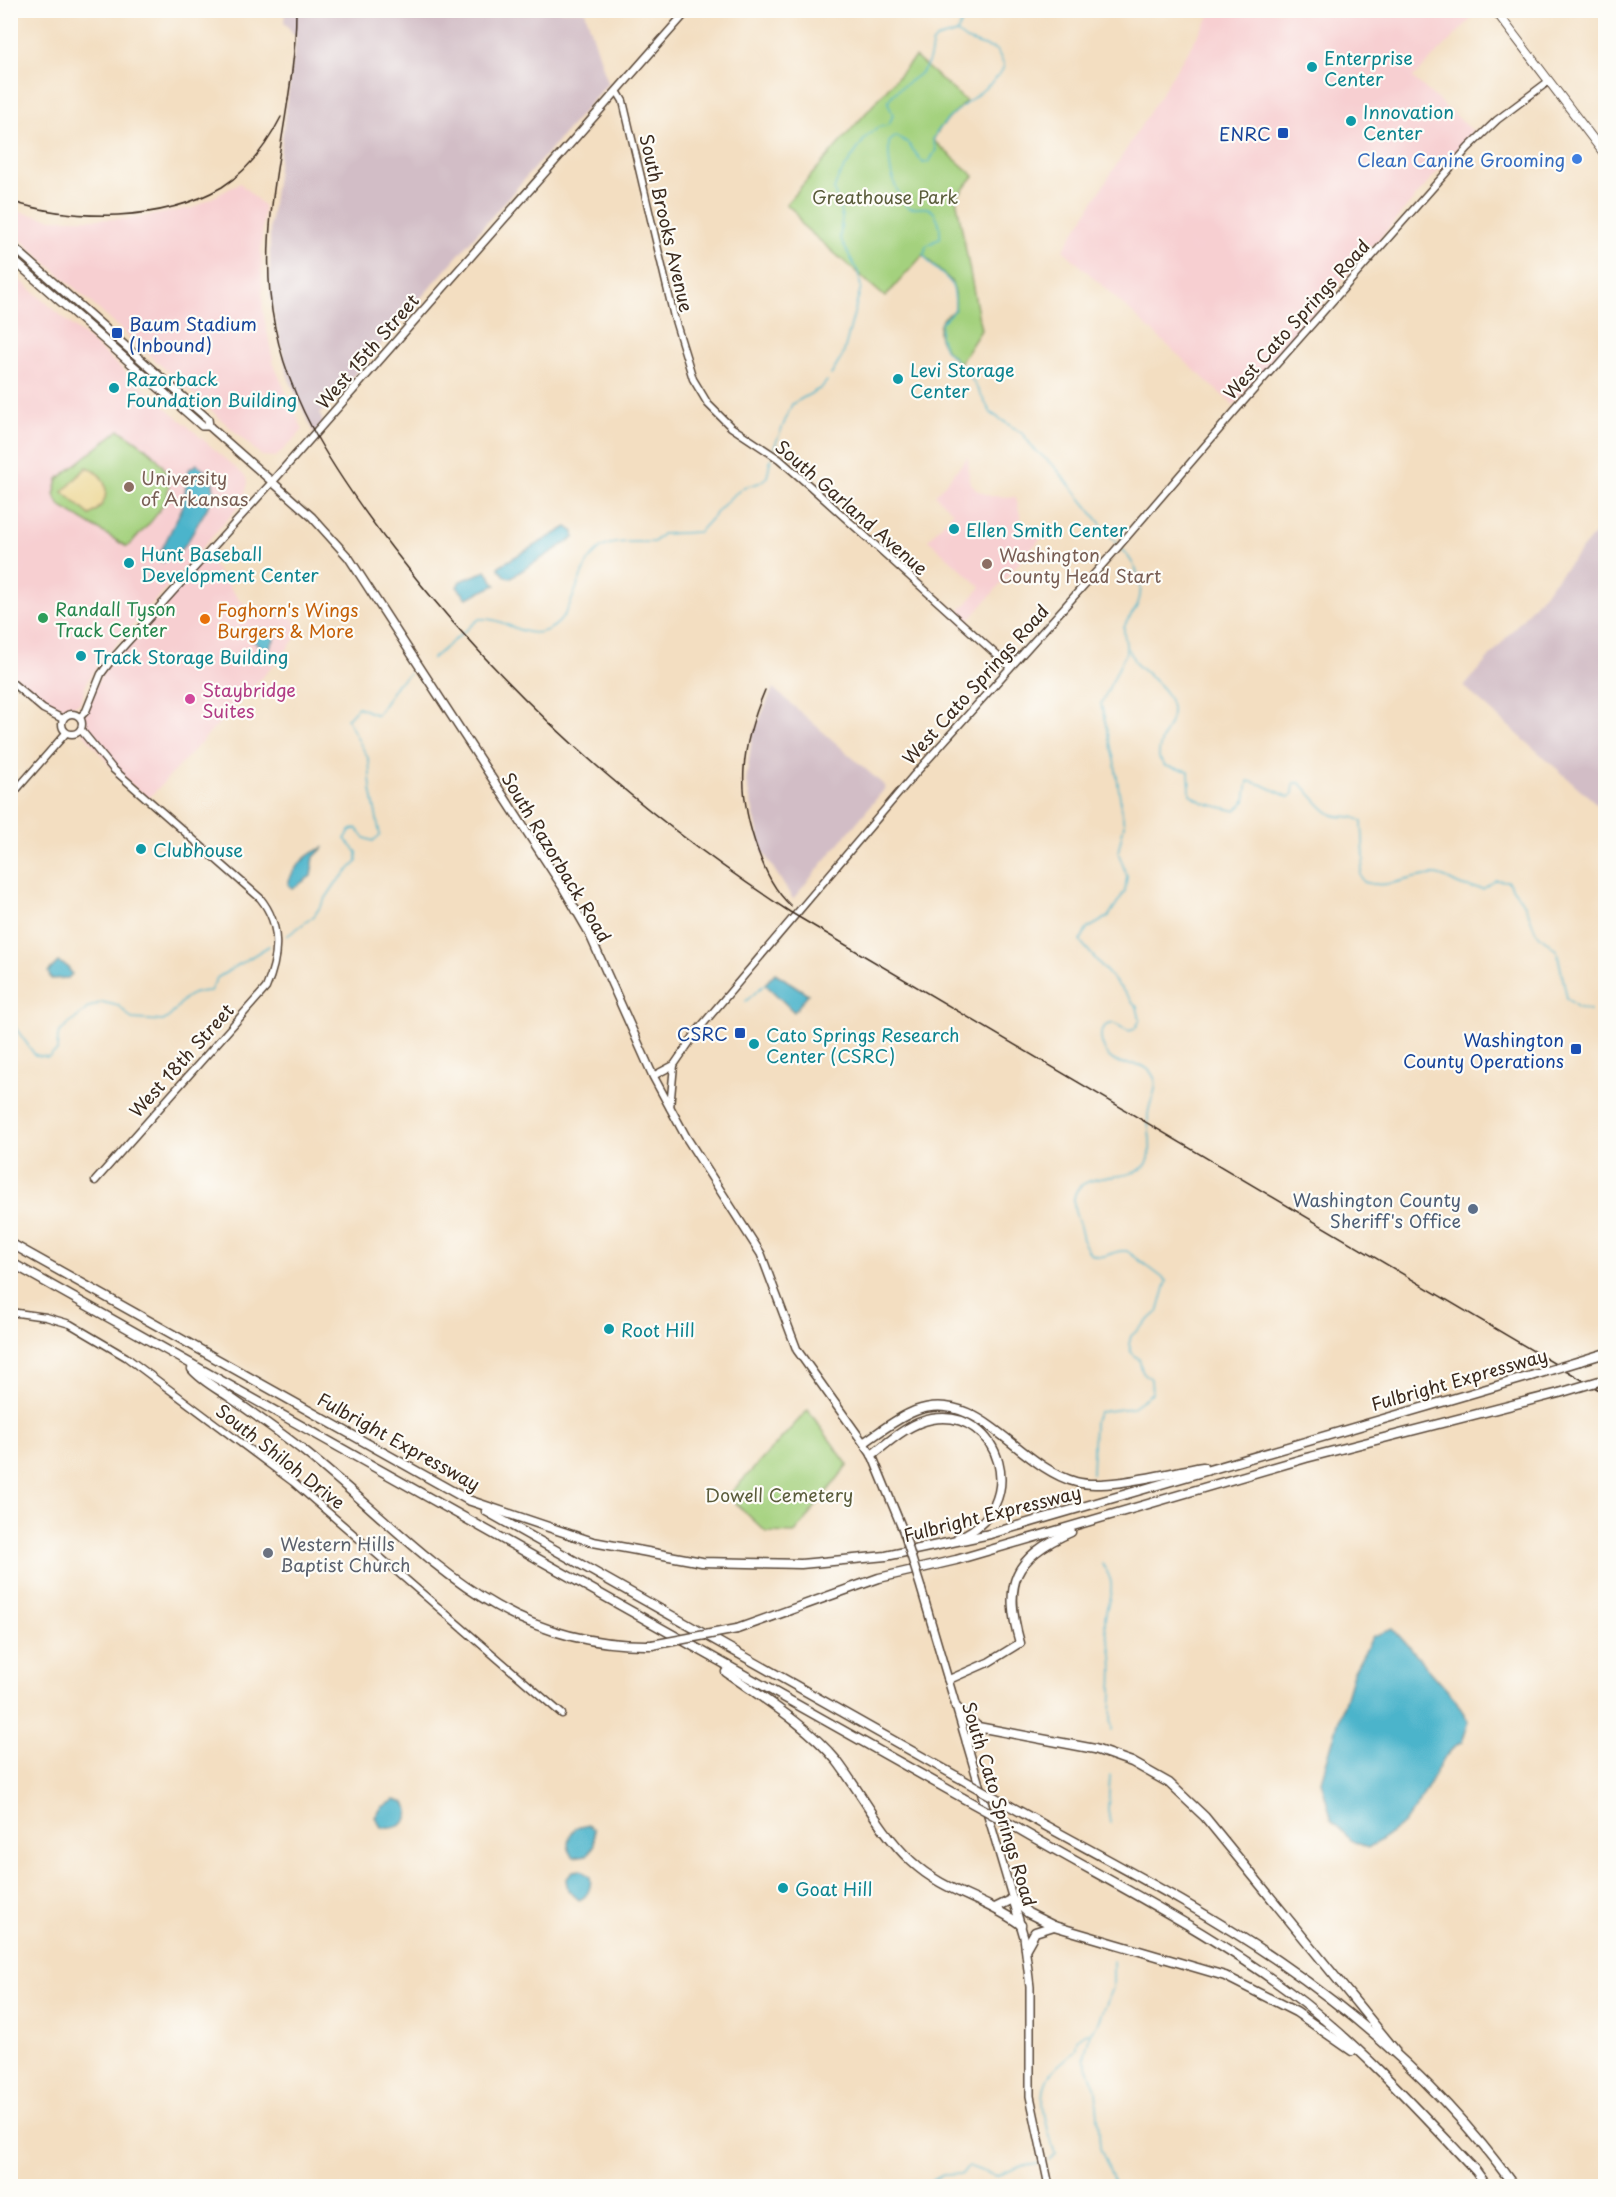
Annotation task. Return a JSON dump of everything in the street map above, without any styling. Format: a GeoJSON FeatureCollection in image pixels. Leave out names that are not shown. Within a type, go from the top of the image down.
{"type":"FeatureCollection","features":[{"type":"Feature","properties":{"kind":"highway","name":"Fulbright Expressway"},"geometry":{"type":"LineString","coordinates":[[10,1244],[468,1500],[593,1542],[702,1562],[750,1565],[841,1562],[934,1548],[990,1534],[1605,1353]]}},
{"type":"Feature","properties":{"kind":"highway"},"geometry":{"type":"LineString","coordinates":[[10,1262],[1017,1828],[1232,1952],[1304,2003],[1383,2074],[1476,2171],[1487,2187]]}},
{"type":"Feature","properties":{"kind":"highway","name":"Fulbright Expressway"},"geometry":{"type":"LineString","coordinates":[[186,1361],[194,1372],[296,1446],[454,1580],[505,1613],[542,1629],[582,1640],[611,1644],[652,1645],[737,1629],[860,1584],[956,1560],[1306,1458],[1559,1393],[1605,1378]]}},
{"type":"Feature","properties":{"kind":"highway"},"geometry":{"type":"LineString","coordinates":[[865,1442],[911,1413],[930,1407],[945,1407],[958,1409],[981,1419],[1039,1467],[1079,1483],[1107,1483],[1245,1459]]}},
{"type":"Feature","properties":{"kind":"highway"},"geometry":{"type":"LineString","coordinates":[[873,1455],[910,1427],[932,1419],[963,1424],[989,1443],[1001,1472],[996,1506],[984,1523],[934,1548]]}},
{"type":"Feature","properties":{"kind":"highway"},"geometry":{"type":"LineString","coordinates":[[468,1500],[1010,1806],[1277,1960],[1345,2010],[1402,2061]]}},
{"type":"Feature","properties":{"kind":"highway"},"geometry":{"type":"LineString","coordinates":[[1020,1643],[1011,1610],[1013,1585],[1019,1572],[1037,1550],[1055,1539],[1103,1518]]}},
{"type":"Feature","properties":{"kind":"highway"},"geometry":{"type":"LineString","coordinates":[[697,1650],[797,1723],[825,1748],[911,1861],[952,1891],[995,1908],[1021,1925]]}},
{"type":"Feature","properties":{"kind":"highway"},"geometry":{"type":"LineString","coordinates":[[956,1707],[972,1724],[983,1729],[1105,1752],[1146,1768],[1169,1783],[1205,1817],[1402,2061],[1496,2161],[1514,2187]]}},
{"type":"Feature","properties":{"kind":"highway"},"geometry":{"type":"LineString","coordinates":[[967,1742],[974,1733],[983,1729]]}},
{"type":"Feature","properties":{"kind":"highway"},"geometry":{"type":"LineString","coordinates":[[995,1908],[1013,1899],[1028,1913],[1054,1926],[1188,1964],[1260,1992],[1326,2032],[1383,2074]]}},
{"type":"Feature","properties":{"kind":"highway"},"geometry":{"type":"LineString","coordinates":[[1026,1948],[1035,1932],[1046,1926],[1054,1926]]}},
{"type":"Feature","properties":{"kind":"main road","name":"West 15th Street"},"geometry":{"type":"LineString","coordinates":[[272,482],[688,10]]}},
{"type":"Feature","properties":{"kind":"main road"},"geometry":{"type":"LineString","coordinates":[[1495,10],[1605,156]]}},
{"type":"Feature","properties":{"kind":"main road","name":"South Razorback Road"},"geometry":{"type":"LineString","coordinates":[[10,244],[208,419],[209,426],[324,530],[349,558],[562,886],[592,939],[653,1076],[670,1108],[757,1247],[797,1350],[865,1442]]}},
{"type":"Feature","properties":{"kind":"main road","name":"South Razorback Road"},"geometry":{"type":"LineString","coordinates":[[10,257],[202,426],[209,426]]}},
{"type":"Feature","properties":{"kind":"main road","name":"South Cato Springs Road"},"geometry":{"type":"LineString","coordinates":[[865,1442],[873,1455],[904,1533],[1021,1925],[1030,1987],[1030,2096],[1049,2187]]}},
{"type":"Feature","properties":{"kind":"main road"},"geometry":{"type":"LineString","coordinates":[[948,1680],[989,1662],[1020,1643]]}},
{"type":"Feature","properties":{"kind":"street","name":"West Cato Springs Road"},"geometry":{"type":"LineString","coordinates":[[653,1076],[674,1065],[698,1030],[914,775],[1479,137],[1549,81]]}},
{"type":"Feature","properties":{"kind":"street","name":"South Brooks Avenue"},"geometry":{"type":"LineString","coordinates":[[617,91],[623,101],[674,317],[687,362]]}},
{"type":"Feature","properties":{"kind":"street","name":"South Garland Avenue"},"geometry":{"type":"LineString","coordinates":[[687,362],[700,392],[720,417],[742,437],[784,463],[1010,667]]}},
{"type":"Feature","properties":{"kind":"street","name":"West 15th Street"},"geometry":{"type":"LineString","coordinates":[[80,717],[86,711],[101,674],[113,658],[272,482]]}},
{"type":"Feature","properties":{"kind":"street"},"geometry":{"type":"LineString","coordinates":[[10,681],[43,710],[63,719]]}},
{"type":"Feature","properties":{"kind":"street"},"geometry":{"type":"LineString","coordinates":[[70,714],[80,717],[83,724],[81,730],[74,735],[66,733],[62,727],[63,719],[70,714]]}},
{"type":"Feature","properties":{"kind":"street","name":"West 18th Street"},"geometry":{"type":"LineString","coordinates":[[81,730],[113,769],[268,907],[273,922],[277,953],[274,970],[266,988],[95,1181]]}},
{"type":"Feature","properties":{"kind":"street"},"geometry":{"type":"LineString","coordinates":[[10,797],[66,733]]}},
{"type":"Feature","properties":{"kind":"street"},"geometry":{"type":"LineString","coordinates":[[670,1108],[674,1065]]}},
{"type":"Feature","properties":{"kind":"street","name":"South Shiloh Drive"},"geometry":{"type":"LineString","coordinates":[[10,1312],[46,1317],[70,1324],[126,1357],[293,1482],[562,1714]]}},
{"type":"Feature","properties":{"kind":"shaded area"},"geometry":{"type":"Polygon","coordinates":[[[285,10],[585,11],[608,83],[320,414],[323,423],[314,434],[288,377],[270,296],[270,226],[296,37],[284,22],[285,10]]]}},
{"type":"Feature","properties":{"kind":"shaded area"},"geometry":{"type":"Polygon","coordinates":[[[1213,11],[1479,11],[1413,78],[1473,131],[1234,406],[1063,250],[1213,11]]]}},
{"type":"Feature","properties":{"kind":"shaded area","name":"University of Arkansas"},"geometry":{"type":"Polygon","coordinates":[[[240,183],[264,206],[261,249],[263,311],[274,365],[303,430],[276,457],[262,456],[11,231],[11,210],[51,219],[128,219],[193,208],[240,183]]]}},
{"type":"Feature","properties":{"kind":"shaded area","name":"University of Arkansas"},"geometry":{"type":"Polygon","coordinates":[[[11,272],[245,476],[248,483],[242,503],[98,665],[88,680],[80,703],[69,708],[56,706],[40,699],[11,673],[11,272]]]}},
{"type":"Feature","properties":{"kind":"shaded area","name":"Washington County Head Start"},"geometry":{"type":"Polygon","coordinates":[[[968,457],[969,480],[976,490],[990,496],[1016,497],[1022,524],[1035,530],[1041,538],[964,626],[954,617],[981,587],[928,540],[953,512],[935,495],[968,457]]]}},
{"type":"Feature","properties":{"kind":"shaded area"},"geometry":{"type":"Polygon","coordinates":[[[1605,522],[1605,811],[1464,687],[1605,522]]]}},
{"type":"Feature","properties":{"kind":"shaded area"},"geometry":{"type":"Polygon","coordinates":[[[205,555],[241,602],[274,614],[282,610],[303,627],[283,655],[148,799],[113,769],[81,730],[83,724],[80,717],[101,674],[205,555]]]}},
{"type":"Feature","properties":{"kind":"shaded area"},"geometry":{"type":"Polygon","coordinates":[[[773,688],[886,787],[793,899],[763,852],[746,782],[752,737],[773,688]]]}},
{"type":"Feature","properties":{"kind":"green space","name":"Greathouse Park"},"geometry":{"type":"Polygon","coordinates":[[[915,57],[966,101],[941,127],[933,140],[974,176],[956,198],[981,330],[960,363],[942,343],[939,331],[944,318],[955,309],[955,293],[951,281],[923,255],[885,297],[802,225],[795,212],[786,204],[915,57]]]}},
{"type":"Feature","properties":{"kind":"green space"},"geometry":{"type":"Polygon","coordinates":[[[119,430],[142,445],[157,459],[166,472],[169,485],[166,499],[158,513],[127,547],[60,506],[54,495],[58,479],[119,430]]]}},
{"type":"Feature","properties":{"kind":"green space","name":"Dowell Cemetery"},"geometry":{"type":"Polygon","coordinates":[[[808,1410],[848,1465],[795,1533],[766,1532],[728,1496],[808,1410]]]}},
{"type":"Feature","properties":{"kind":"sand"},"geometry":{"type":"Polygon","coordinates":[[[87,467],[100,477],[106,490],[102,503],[90,515],[63,492],[87,467]]]}},
{"type":"Feature","properties":{"kind":"water"},"geometry":{"type":"Polygon","coordinates":[[[197,464],[206,472],[214,486],[211,501],[183,547],[174,556],[162,562],[160,553],[183,506],[188,470],[197,464]]]}},
{"type":"Feature","properties":{"kind":"water"},"geometry":{"type":"Polygon","coordinates":[[[567,527],[574,532],[574,538],[510,578],[499,569],[499,566],[567,527]]]}},
{"type":"Feature","properties":{"kind":"water"},"geometry":{"type":"Polygon","coordinates":[[[486,571],[496,585],[467,598],[457,587],[460,581],[486,571]]]}},
{"type":"Feature","properties":{"kind":"water"},"geometry":{"type":"Polygon","coordinates":[[[258,628],[276,636],[269,649],[265,650],[251,639],[258,628]]]}},
{"type":"Feature","properties":{"kind":"water"},"geometry":{"type":"Polygon","coordinates":[[[323,848],[314,857],[311,876],[292,889],[288,884],[297,867],[306,857],[323,848]]]}},
{"type":"Feature","properties":{"kind":"water"},"geometry":{"type":"Polygon","coordinates":[[[58,962],[67,966],[72,974],[68,978],[51,979],[48,972],[58,962]]]}},
{"type":"Feature","properties":{"kind":"water"},"geometry":{"type":"Polygon","coordinates":[[[775,973],[808,994],[794,1012],[765,984],[775,973]]]}},
{"type":"Feature","properties":{"kind":"water"},"geometry":{"type":"Polygon","coordinates":[[[1393,1629],[1455,1699],[1469,1722],[1462,1742],[1446,1756],[1416,1808],[1405,1822],[1368,1848],[1351,1840],[1332,1821],[1321,1781],[1353,1673],[1373,1636],[1393,1629]]]}},
{"type":"Feature","properties":{"kind":"water"},"geometry":{"type":"Polygon","coordinates":[[[395,1800],[405,1803],[409,1810],[404,1823],[391,1828],[381,1827],[375,1817],[382,1807],[395,1800]]]}},
{"type":"Feature","properties":{"kind":"water"},"geometry":{"type":"Polygon","coordinates":[[[588,1825],[594,1829],[594,1846],[587,1855],[574,1857],[568,1846],[571,1835],[576,1828],[588,1825]]]}},
{"type":"Feature","properties":{"kind":"water"},"geometry":{"type":"Polygon","coordinates":[[[581,1870],[590,1877],[590,1884],[587,1894],[579,1900],[568,1890],[566,1880],[573,1871],[581,1870]]]}},
{"type":"Feature","properties":{"kind":"waterway"},"geometry":{"type":"LineString","coordinates":[[831,375],[843,355],[861,287],[858,272],[840,238],[842,217],[834,190],[838,178],[866,137],[878,127],[889,125],[893,115],[888,103],[890,98],[923,71],[930,56],[932,44],[936,39],[957,33],[962,22],[977,10]]}},
{"type":"Feature","properties":{"kind":"waterway"},"geometry":{"type":"LineString","coordinates":[[957,33],[966,40],[997,50],[1004,65],[1001,73],[939,129],[933,140],[936,150],[929,162],[923,163],[908,143],[896,136],[889,142],[892,176],[902,199],[907,207],[931,210],[939,225],[940,238],[926,246],[924,255],[950,282],[955,297],[955,309],[941,323],[940,336],[945,349],[970,376],[991,413],[1023,434],[1033,448],[1055,467],[1118,545]]}},
{"type":"Feature","properties":{"kind":"waterway"},"geometry":{"type":"LineString","coordinates":[[773,450],[792,404],[821,388],[827,381]]}},
{"type":"Feature","properties":{"kind":"waterway"},"geometry":{"type":"LineString","coordinates":[[432,659],[479,619],[495,620],[534,633],[555,626],[564,616],[581,576],[595,553],[612,543],[654,542],[662,534],[699,532],[730,498],[744,487],[759,483],[767,477],[771,457]]}},
{"type":"Feature","properties":{"kind":"waterway"},"geometry":{"type":"LineString","coordinates":[[1092,1474],[1094,1422],[1099,1412],[1131,1408],[1152,1393],[1151,1379],[1142,1371],[1139,1359],[1131,1352],[1129,1344],[1131,1336],[1158,1312],[1167,1281],[1127,1251],[1118,1251],[1105,1256],[1091,1254],[1084,1242],[1074,1201],[1078,1189],[1087,1182],[1130,1174],[1142,1169],[1149,1159],[1151,1149],[1148,1112],[1155,1090],[1155,1079],[1146,1068],[1112,1059],[1106,1053],[1101,1038],[1105,1026],[1113,1023],[1129,1031],[1135,1029],[1140,1020],[1137,1007],[1080,941],[1087,929],[1108,917],[1125,891],[1127,876],[1118,852],[1124,825],[1115,764],[1101,704],[1125,655],[1124,628],[1139,600],[1138,576],[1132,562],[1122,549]]}},
{"type":"Feature","properties":{"kind":"waterway"},"geometry":{"type":"LineString","coordinates":[[1128,649],[1137,665],[1157,682],[1168,696],[1172,713],[1161,744],[1159,758],[1165,766],[1189,771],[1190,794],[1204,803],[1236,811],[1245,801],[1248,781],[1289,797],[1293,794],[1294,783],[1300,783],[1331,814],[1354,817],[1362,822],[1364,859],[1360,875],[1364,882],[1390,884],[1437,875],[1463,886],[1483,889],[1496,880],[1507,881],[1525,905],[1536,932],[1557,951],[1567,998],[1577,1007],[1590,1011]]}},
{"type":"Feature","properties":{"kind":"waterway"},"geometry":{"type":"LineString","coordinates":[[287,936],[314,916],[336,883],[357,862],[357,852],[345,839],[350,831],[356,828],[365,838],[373,841],[380,835],[371,789],[369,760],[347,719],[358,707],[377,715],[397,684],[409,674]]}},
{"type":"Feature","properties":{"kind":"waterway"},"geometry":{"type":"LineString","coordinates":[[10,1020],[35,1055],[48,1057],[57,1051],[58,1035],[61,1031],[88,1008],[102,1002],[119,1006],[132,1019],[163,1021],[185,998],[199,992],[210,991],[217,978],[269,946]]}},
{"type":"Feature","properties":{"kind":"waterway"},"geometry":{"type":"LineString","coordinates":[[746,1001],[765,984]]}},
{"type":"Feature","properties":{"kind":"waterway"},"geometry":{"type":"LineString","coordinates":[[1602,1017],[1606,1019]]}},
{"type":"Feature","properties":{"kind":"waterway"},"geometry":{"type":"LineString","coordinates":[[1102,1564],[1108,1573],[1111,1587],[1105,1622],[1113,1663],[1112,1730]]}},
{"type":"Feature","properties":{"kind":"waterway"},"geometry":{"type":"LineString","coordinates":[[1110,1775],[1108,1809],[1110,1823]]}},
{"type":"Feature","properties":{"kind":"waterway"},"geometry":{"type":"LineString","coordinates":[[1113,1961],[1113,1988],[1099,2022],[1090,2033],[1084,2058],[1096,2089],[1100,2148],[1116,2186]]}},
{"type":"Feature","properties":{"kind":"waterway"},"geometry":{"type":"LineString","coordinates":[[1049,2161],[1055,2154],[1044,2112],[1043,2101],[1047,2081],[1052,2072],[1076,2049],[1077,2040],[1083,2034],[1088,2033]]}},
{"type":"Feature","properties":{"kind":"waterway"},"geometry":{"type":"LineString","coordinates":[[923,2186],[943,2175],[962,2174],[968,2166],[996,2176],[1018,2167],[1038,2164]]}},
{"type":"Feature","properties":{"kind":"railway"},"geometry":{"type":"LineString","coordinates":[[296,10],[291,81],[270,223],[270,294],[275,330],[285,364],[297,397],[313,429],[330,460],[370,519],[435,601],[526,701],[626,791],[734,874],[790,912],[1606,1394]]}},
{"type":"Feature","properties":{"kind":"railway"},"geometry":{"type":"LineString","coordinates":[[10,201],[62,213],[90,215],[118,215],[173,207],[198,199],[222,187],[241,173],[270,137],[281,117]]}},
{"type":"Feature","properties":{"kind":"railway"},"geometry":{"type":"LineString","coordinates":[[765,690],[750,732],[746,751],[744,770],[746,809],[764,867],[771,881],[791,906]]}},
{"type":"Feature","properties":{"kind":"place","name":"Enterprise Center"},"geometry":{"type":"Point","coordinates":[1312,67]}},
{"type":"Feature","properties":{"kind":"place","name":"Innovation Center"},"geometry":{"type":"Point","coordinates":[1351,121]}},
{"type":"Feature","properties":{"kind":"place","name":"ENRC"},"geometry":{"type":"Point","coordinates":[1283,133]}},
{"type":"Feature","properties":{"kind":"place","name":"Clean Canine Grooming"},"geometry":{"type":"Point","coordinates":[1577,159]}},
{"type":"Feature","properties":{"kind":"place","name":"Baum Stadium (Inbound)"},"geometry":{"type":"Point","coordinates":[117,333]}},
{"type":"Feature","properties":{"kind":"place","name":"Levi Storage Center"},"geometry":{"type":"Point","coordinates":[898,379]}},
{"type":"Feature","properties":{"kind":"place","name":"Razorback Foundation Building"},"geometry":{"type":"Point","coordinates":[114,388]}},
{"type":"Feature","properties":{"kind":"place","name":"University of Arkansas"},"geometry":{"type":"Point","coordinates":[129,487]}},
{"type":"Feature","properties":{"kind":"place","name":"Ellen Smith Center"},"geometry":{"type":"Point","coordinates":[954,529]}},
{"type":"Feature","properties":{"kind":"place","name":"Hunt Baseball Development Center"},"geometry":{"type":"Point","coordinates":[129,563]}},
{"type":"Feature","properties":{"kind":"place","name":"Washington County Head Start"},"geometry":{"type":"Point","coordinates":[987,564]}},
{"type":"Feature","properties":{"kind":"place","name":"Randall Tyson Track Center"},"geometry":{"type":"Point","coordinates":[43,618]}},
{"type":"Feature","properties":{"kind":"place","name":"Foghorn's Wings Burgers & More"},"geometry":{"type":"Point","coordinates":[205,619]}},
{"type":"Feature","properties":{"kind":"place","name":"Track Storage Building"},"geometry":{"type":"Point","coordinates":[81,656]}},
{"type":"Feature","properties":{"kind":"place","name":"Staybridge Suites"},"geometry":{"type":"Point","coordinates":[190,699]}},
{"type":"Feature","properties":{"kind":"place","name":"Clubhouse"},"geometry":{"type":"Point","coordinates":[141,849]}},
{"type":"Feature","properties":{"kind":"place","name":"CSRC"},"geometry":{"type":"Point","coordinates":[740,1033]}},
{"type":"Feature","properties":{"kind":"place","name":"Cato Springs Research Center (CSRC)"},"geometry":{"type":"Point","coordinates":[754,1044]}},
{"type":"Feature","properties":{"kind":"place","name":"Washington County Operations"},"geometry":{"type":"Point","coordinates":[1576,1049]}},
{"type":"Feature","properties":{"kind":"place","name":"Washington County Sheriff's Office"},"geometry":{"type":"Point","coordinates":[1473,1209]}},
{"type":"Feature","properties":{"kind":"place","name":"Root Hill"},"geometry":{"type":"Point","coordinates":[609,1329]}},
{"type":"Feature","properties":{"kind":"place","name":"Western Hills Baptist Church"},"geometry":{"type":"Point","coordinates":[268,1553]}},
{"type":"Feature","properties":{"kind":"place","name":"Goat Hill"},"geometry":{"type":"Point","coordinates":[783,1888]}}]}
